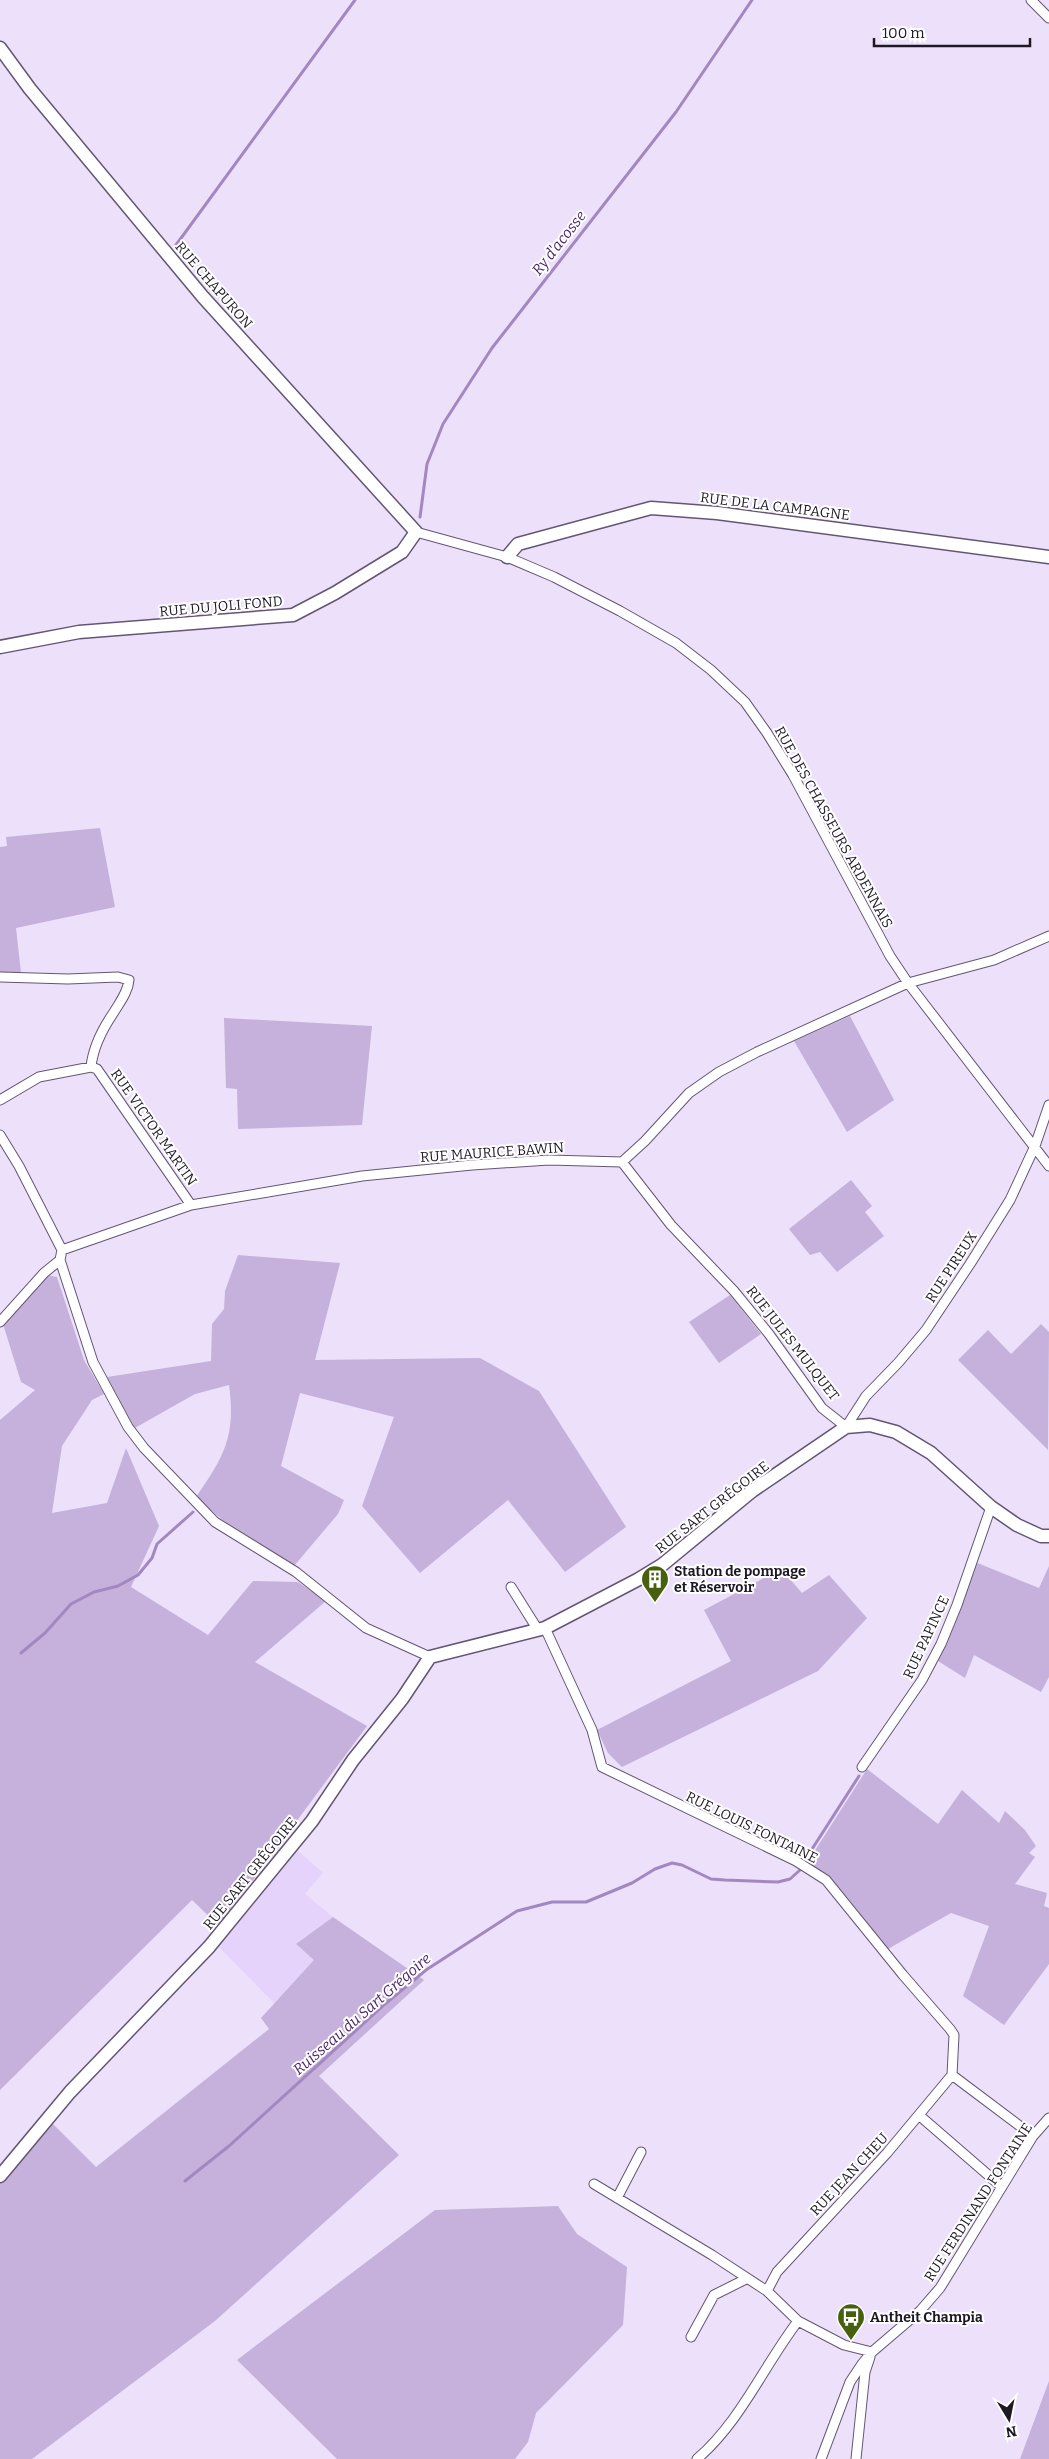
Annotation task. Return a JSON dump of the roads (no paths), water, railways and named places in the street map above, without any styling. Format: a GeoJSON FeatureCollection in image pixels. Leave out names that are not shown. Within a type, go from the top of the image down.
{"type":"FeatureCollection","features":[{"type":"Feature","properties":{"kind":"street"},"geometry":{"type":"LineString","coordinates":[[1031,0],[1049,18]]}},
{"type":"Feature","properties":{"kind":"street","name":"RUE CHAPURON"},"geometry":{"type":"LineString","coordinates":[[0,48],[30,88],[203,297],[416,532]]}},
{"type":"Feature","properties":{"kind":"street","name":"RUE DE LA CAMPAGNE"},"geometry":{"type":"LineString","coordinates":[[507,557],[518,544],[650,508],[717,513],[1049,557]]}},
{"type":"Feature","properties":{"kind":"street"},"geometry":{"type":"LineString","coordinates":[[416,532],[507,557]]}},
{"type":"Feature","properties":{"kind":"street","name":"RUE DU JOLI FOND"},"geometry":{"type":"LineString","coordinates":[[0,647],[43,637],[79,632],[293,615],[335,593],[402,552],[416,532]]}},
{"type":"Feature","properties":{"kind":"street","name":"RUE DES CHASSEURS ARDENNAIS"},"geometry":{"type":"LineString","coordinates":[[507,557],[554,577],[604,602],[676,643],[711,670],[745,702],[767,733],[792,775],[890,956],[908,984],[1049,1166]]}},
{"type":"Feature","properties":{"kind":"street"},"geometry":{"type":"LineString","coordinates":[[622,1162],[645,1141],[689,1093],[719,1072],[757,1052],[908,984],[994,960],[1049,936]]}},
{"type":"Feature","properties":{"kind":"street","name":"RUE VICTOR MARTIN"},"geometry":{"type":"LineString","coordinates":[[0,977],[68,979],[118,977],[130,980],[128,988],[106,1023],[97,1044],[92,1067]]}},
{"type":"Feature","properties":{"kind":"street","name":"RUE VICTOR MARTIN"},"geometry":{"type":"LineString","coordinates":[[0,1100],[39,1077],[92,1067],[97,1069],[191,1205]]}},
{"type":"Feature","properties":{"kind":"street","name":"RUE PIREUX"},"geometry":{"type":"LineString","coordinates":[[846,1427],[866,1396],[926,1330],[970,1264],[1010,1200],[1035,1146],[1049,1104]]}},
{"type":"Feature","properties":{"kind":"street"},"geometry":{"type":"LineString","coordinates":[[0,1135],[19,1166],[62,1250],[60,1260],[93,1362],[128,1427],[144,1448],[215,1522],[296,1572],[366,1628],[430,1657]]}},
{"type":"Feature","properties":{"kind":"street","name":"RUE MAURICE BAWIN"},"geometry":{"type":"LineString","coordinates":[[62,1250],[191,1205],[362,1176],[472,1165],[549,1160],[622,1162]]}},
{"type":"Feature","properties":{"kind":"street","name":"RUE JULES MULQUET"},"geometry":{"type":"LineString","coordinates":[[622,1162],[671,1225],[734,1291],[769,1334],[822,1408],[846,1427]]}},
{"type":"Feature","properties":{"kind":"street"},"geometry":{"type":"LineString","coordinates":[[0,1322],[44,1273],[60,1260]]}},
{"type":"Feature","properties":{"kind":"street"},"geometry":{"type":"LineString","coordinates":[[846,1427],[870,1425],[896,1432],[930,1453],[991,1507],[1017,1525],[1041,1536],[1049,1536]]}},
{"type":"Feature","properties":{"kind":"street","name":"RUE SART GRÉGOIRE"},"geometry":{"type":"LineString","coordinates":[[0,2176],[70,2092],[209,1947],[312,1821],[353,1760],[402,1699],[430,1657],[541,1629],[639,1580],[662,1565],[752,1491],[846,1427]]}},
{"type":"Feature","properties":{"kind":"street","name":"RUE PAPINCE"},"geometry":{"type":"LineString","coordinates":[[862,1767],[922,1680],[941,1644],[957,1606],[991,1507]]}},
{"type":"Feature","properties":{"kind":"street"},"geometry":{"type":"LineString","coordinates":[[511,1586],[541,1629]]}},
{"type":"Feature","properties":{"kind":"street","name":"RUE LOUIS FONTAINE"},"geometry":{"type":"LineString","coordinates":[[541,1629],[592,1730],[602,1767],[796,1861],[826,1880],[903,1976],[954,2035],[952,2075]]}},
{"type":"Feature","properties":{"kind":"street"},"geometry":{"type":"LineString","coordinates":[[952,2075],[1033,2136]]}},
{"type":"Feature","properties":{"kind":"street","name":"RUE JEAN CHEU"},"geometry":{"type":"LineString","coordinates":[[767,2291],[777,2272],[920,2116],[952,2075]]}},
{"type":"Feature","properties":{"kind":"street"},"geometry":{"type":"LineString","coordinates":[[920,2116],[1002,2187]]}},
{"type":"Feature","properties":{"kind":"street","name":"RUE FERDINAND FONTAINE"},"geometry":{"type":"LineString","coordinates":[[821,2459],[850,2382],[872,2352],[900,2330],[940,2288],[1033,2136],[1049,2118]]}},
{"type":"Feature","properties":{"kind":"street"},"geometry":{"type":"LineString","coordinates":[[617,2198],[641,2152]]}},
{"type":"Feature","properties":{"kind":"street"},"geometry":{"type":"LineString","coordinates":[[594,2184],[712,2254],[746,2279],[767,2291],[798,2321],[844,2345],[872,2352],[865,2372],[856,2459]]}},
{"type":"Feature","properties":{"kind":"street"},"geometry":{"type":"LineString","coordinates":[[691,2337],[714,2295],[746,2279]]}},
{"type":"Feature","properties":{"kind":"street"},"geometry":{"type":"LineString","coordinates":[[697,2459],[717,2442],[742,2408],[775,2351],[798,2321]]}},
{"type":"Feature","properties":{"kind":"waterway"},"geometry":{"type":"LineString","coordinates":[[176,245],[355,0]]}},
{"type":"Feature","properties":{"kind":"waterway","name":"Ry d'acosse"},"geometry":{"type":"LineString","coordinates":[[420,517],[427,464],[443,424],[492,348],[676,112],[752,0]]}},
{"type":"Feature","properties":{"kind":"waterway"},"geometry":{"type":"LineString","coordinates":[[21,1653],[45,1633],[71,1604],[94,1592],[118,1586],[138,1575],[152,1558],[157,1544],[193,1512]]}},
{"type":"Feature","properties":{"kind":"waterway","name":"Ruisseau du Sart Grégoire"},"geometry":{"type":"LineString","coordinates":[[805,1860],[859,1776]]}},
{"type":"Feature","properties":{"kind":"waterway","name":"Ruisseau du Sart Grégoire"},"geometry":{"type":"LineString","coordinates":[[185,2181],[229,2146],[385,2004],[426,1970],[517,1911],[552,1902],[586,1902],[632,1883],[655,1869],[672,1863],[682,1865],[711,1879],[725,1880],[778,1882],[790,1879],[800,1870]]}},
{"type":"Feature","properties":{"kind":"place","name":"Station de pompage et Réservoir"},"geometry":{"type":"Point","coordinates":[655,1603]}},
{"type":"Feature","properties":{"kind":"place","name":"Antheit Champia"},"geometry":{"type":"Point","coordinates":[851,2341]}}]}
